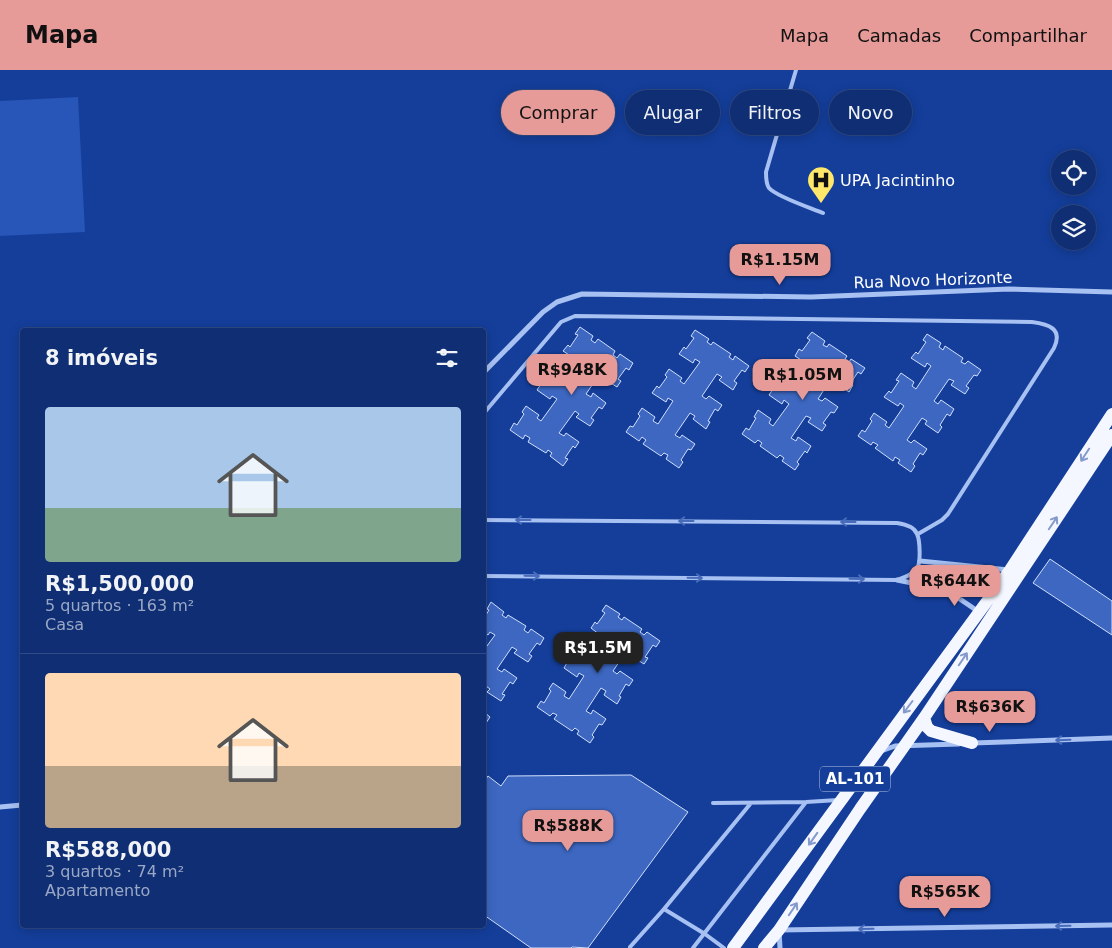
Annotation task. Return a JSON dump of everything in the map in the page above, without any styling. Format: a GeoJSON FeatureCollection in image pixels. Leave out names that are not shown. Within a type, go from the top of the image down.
{"type":"FeatureCollection","features":[{"type":"Feature","properties":{"kind":"main road","name":"AL-101"},"geometry":{"type":"LineString","coordinates":[[733,948],[1010,570],[1112,414]]}},
{"type":"Feature","properties":{"kind":"main road","name":"AL-101"},"geometry":{"type":"LineString","coordinates":[[764,948],[779,930],[924,718],[1112,435]]}},
{"type":"Feature","properties":{"kind":"main road"},"geometry":{"type":"LineString","coordinates":[[924,718],[927,727],[931,731],[972,744]]}},
{"type":"Feature","properties":{"kind":"street","name":"Rua Novo Horizonte"},"geometry":{"type":"LineString","coordinates":[[486,370],[543,312],[557,302],[582,294],[811,297],[1009,289],[1112,292]]}},
{"type":"Feature","properties":{"kind":"street"},"geometry":{"type":"LineString","coordinates":[[920,560],[1010,570]]}},
{"type":"Feature","properties":{"kind":"street"},"geometry":{"type":"LineString","coordinates":[[897,580],[937,588],[954,595],[979,612]]}},
{"type":"Feature","properties":{"kind":"street"},"geometry":{"type":"LineString","coordinates":[[874,754],[886,748],[904,746],[1112,738]]}},
{"type":"Feature","properties":{"kind":"street"},"geometry":{"type":"LineString","coordinates":[[0,807],[20,805]]}},
{"type":"Feature","properties":{"kind":"street"},"geometry":{"type":"LineString","coordinates":[[780,948],[779,930],[1112,925]]}},
{"type":"Feature","properties":{"kind":"lane"},"geometry":{"type":"LineString","coordinates":[[796,70],[766,172],[768,187],[777,194],[823,213]]}},
{"type":"Feature","properties":{"kind":"lane"},"geometry":{"type":"LineString","coordinates":[[486,411],[560,322],[575,316],[1022,322],[1049,326],[1056,334],[1057,340],[1054,348],[948,514],[942,520],[918,534]]}},
{"type":"Feature","properties":{"kind":"lane"},"geometry":{"type":"LineString","coordinates":[[486,520],[897,523],[905,524],[918,534],[920,560],[918,568],[910,575],[897,580],[486,576]]}},
{"type":"Feature","properties":{"kind":"lane"},"geometry":{"type":"LineString","coordinates":[[713,803],[841,800]]}},
{"type":"Feature","properties":{"kind":"lane"},"geometry":{"type":"LineString","coordinates":[[693,948],[806,802]]}},
{"type":"Feature","properties":{"kind":"lane"},"geometry":{"type":"LineString","coordinates":[[630,947],[664,909],[751,803]]}},
{"type":"Feature","properties":{"kind":"lane"},"geometry":{"type":"LineString","coordinates":[[664,909],[724,948]]}},
{"type":"Feature","properties":{"kind":"shaded area"},"geometry":{"type":"Polygon","coordinates":[[[78,97],[85,232],[0,236],[0,101],[78,97]]]}},
{"type":"Feature","properties":{"kind":"building"},"geometry":{"type":"Polygon","coordinates":[[[580,327],[593,336],[591,340],[595,343],[598,339],[615,351],[613,355],[617,358],[620,354],[633,363],[629,370],[626,368],[618,379],[621,381],[617,387],[603,378],[606,375],[601,372],[586,394],[591,397],[593,393],[606,403],[602,409],[599,407],[591,418],[594,420],[590,426],[576,417],[579,414],[575,411],[559,433],[564,436],[566,433],[579,442],[575,448],[573,446],[565,458],[568,459],[563,466],[550,456],[552,453],[548,450],[546,453],[528,442],[530,438],[525,435],[523,439],[510,430],[514,423],[517,425],[524,414],[522,412],[526,406],[539,415],[537,418],[541,421],[557,399],[552,396],[550,399],[537,390],[541,384],[543,386],[551,375],[548,373],[553,367],[566,376],[564,379],[568,382],[584,360],[579,357],[577,360],[563,351],[568,345],[570,347],[578,335],[575,334],[580,327]]]}},
{"type":"Feature","properties":{"kind":"building"},"geometry":{"type":"Polygon","coordinates":[[[695,330],[709,339],[707,342],[711,345],[713,342],[731,354],[729,357],[733,360],[735,356],[749,366],[745,372],[742,370],[734,381],[737,383],[733,390],[719,380],[722,377],[717,374],[702,396],[706,399],[709,396],[722,405],[718,411],[715,409],[706,429],[693,419],[695,416],[690,413],[675,435],[680,438],[682,435],[695,444],[691,450],[688,449],[681,460],[683,462],[679,468],[666,459],[668,455],[664,453],[661,456],[643,444],[646,440],[642,437],[639,441],[626,432],[630,426],[633,427],[640,416],[638,414],[642,408],[655,417],[653,421],[658,424],[673,401],[668,398],[666,402],[652,393],[657,386],[659,388],[667,377],[665,375],[669,369],[682,378],[680,381],[684,384],[700,362],[695,359],[693,363],[679,354],[684,347],[686,349],[694,338],[691,336],[695,330]]]}},
{"type":"Feature","properties":{"kind":"building"},"geometry":{"type":"Polygon","coordinates":[[[812,332],[825,341],[823,345],[827,347],[829,344],[847,356],[845,359],[849,362],[851,359],[865,368],[861,374],[858,372],[850,384],[853,385],[849,392],[835,382],[837,379],[833,376],[818,399],[822,401],[825,398],[838,407],[834,413],[831,412],[823,423],[826,425],[822,431],[808,422],[811,418],[806,416],[791,438],[796,441],[798,437],[811,446],[807,453],[805,451],[797,462],[799,464],[795,470],[782,461],[784,458],[780,455],[777,458],[760,446],[762,443],[758,440],[755,443],[742,434],[746,428],[749,430],[758,410],[771,419],[769,423],[773,426],[789,404],[784,400],[782,404],[769,395],[773,389],[776,390],[783,379],[780,377],[785,371],[798,380],[796,384],[800,387],[815,364],[811,361],[809,365],[795,356],[799,349],[802,351],[810,340],[807,338],[812,332]]]}},
{"type":"Feature","properties":{"kind":"building"},"geometry":{"type":"Polygon","coordinates":[[[927,334],[941,343],[939,347],[943,350],[945,346],[963,358],[961,362],[965,364],[968,361],[981,370],[977,376],[974,375],[966,386],[969,388],[965,394],[951,385],[954,381],[949,379],[934,401],[938,404],[941,400],[954,409],[950,416],[947,414],[940,425],[942,427],[938,433],[925,424],[927,421],[922,418],[907,440],[911,443],[914,440],[927,449],[923,455],[920,453],[913,464],[915,466],[911,472],[898,463],[900,460],[895,457],[893,461],[875,448],[878,445],[873,442],[871,445],[858,436],[862,430],[865,432],[872,421],[870,419],[874,413],[887,422],[885,425],[889,428],[904,406],[900,403],[898,406],[884,397],[889,391],[891,393],[899,381],[896,380],[901,373],[914,382],[912,386],[916,389],[931,366],[927,363],[925,367],[911,358],[916,352],[918,354],[926,342],[923,340],[927,334]]]}},
{"type":"Feature","properties":{"kind":"building"},"geometry":{"type":"Polygon","coordinates":[[[1050,559],[1112,601],[1112,635],[1033,583],[1050,559]]]}},
{"type":"Feature","properties":{"kind":"building"},"geometry":{"type":"Polygon","coordinates":[[[491,602],[504,612],[502,615],[506,618],[508,615],[526,626],[524,630],[528,633],[531,629],[544,638],[540,645],[537,643],[529,654],[532,656],[528,662],[514,653],[517,650],[512,647],[497,669],[502,672],[504,669],[517,678],[513,684],[510,682],[502,694],[505,695],[501,701],[487,692],[490,689],[486,686],[486,647],[495,635],[490,632],[488,635],[486,634],[486,615],[489,610],[487,609],[491,602]]]}},
{"type":"Feature","properties":{"kind":"building"},"geometry":{"type":"Polygon","coordinates":[[[606,605],[620,614],[618,617],[622,620],[624,617],[642,629],[640,632],[644,635],[647,632],[660,641],[656,647],[653,645],[645,657],[648,658],[644,664],[630,655],[633,652],[628,649],[613,671],[617,674],[620,671],[633,680],[629,686],[626,684],[617,704],[604,695],[606,691],[601,688],[586,711],[591,714],[593,710],[606,719],[602,725],[599,724],[592,735],[594,737],[590,743],[577,734],[579,731],[575,728],[572,731],[554,719],[557,715],[553,713],[550,716],[537,707],[541,701],[544,703],[553,683],[566,692],[564,696],[569,699],[584,676],[579,673],[577,677],[564,668],[568,661],[570,663],[578,652],[576,650],[580,644],[593,653],[591,657],[595,660],[611,637],[606,634],[604,638],[591,628],[595,622],[597,624],[605,613],[602,611],[606,605]]]}},
{"type":"Feature","properties":{"kind":"building"},"geometry":{"type":"Polygon","coordinates":[[[486,714],[490,717],[486,723],[486,714]]]}},
{"type":"Feature","properties":{"kind":"building"},"geometry":{"type":"Polygon","coordinates":[[[631,775],[688,812],[588,948],[531,948],[486,916],[486,779],[488,776],[501,786],[508,776],[631,775]]]}},
{"type":"Feature","properties":{"kind":"place","name":"UPA Jacintinho"},"geometry":{"type":"Point","coordinates":[821,204]}}]}
